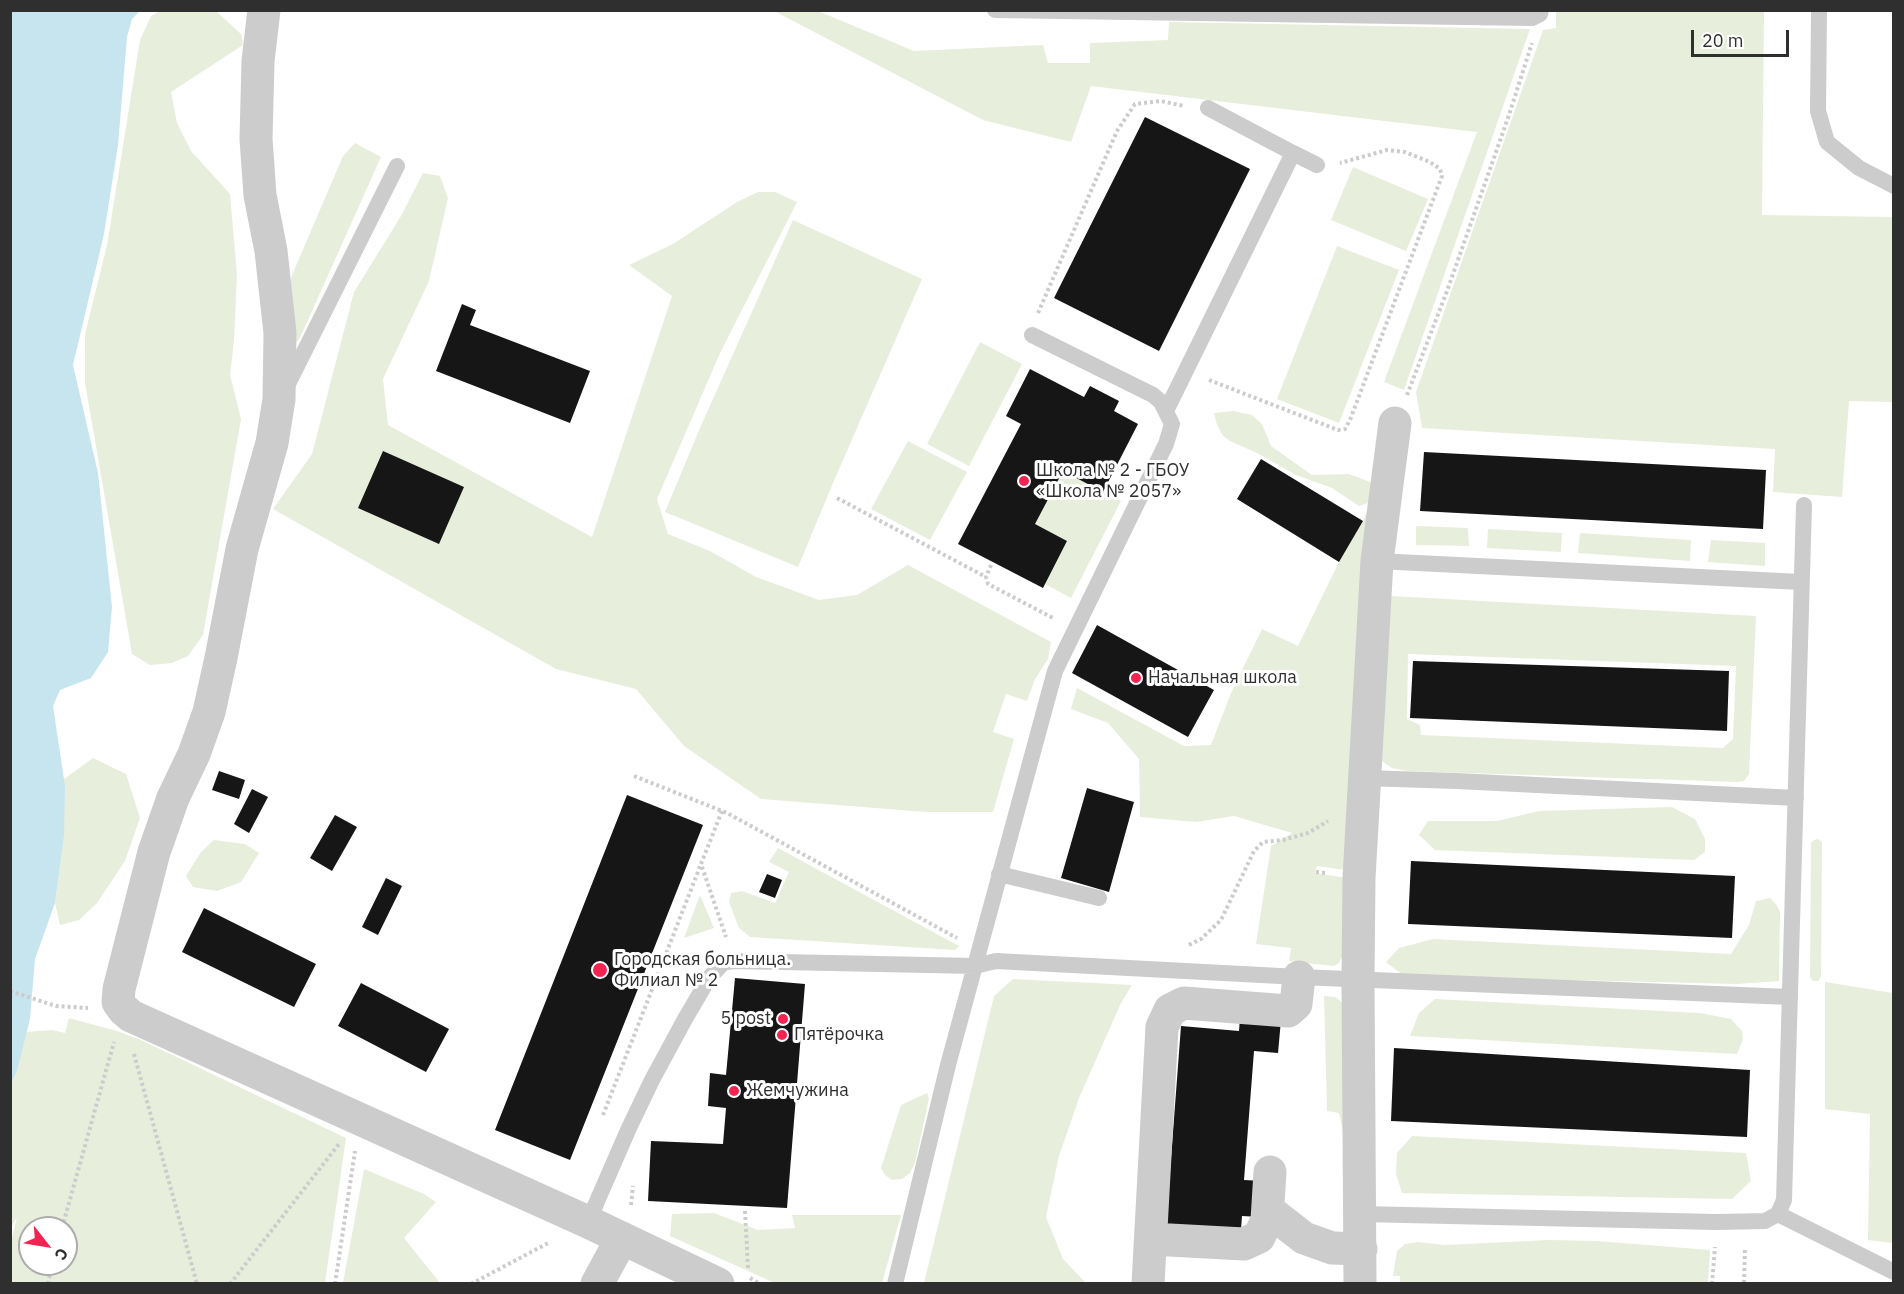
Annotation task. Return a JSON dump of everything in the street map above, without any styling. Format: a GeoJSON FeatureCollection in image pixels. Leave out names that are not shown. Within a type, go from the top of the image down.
{"type":"FeatureCollection","features":[{"type":"Feature","properties":{"kind":"street"},"geometry":{"type":"LineString","coordinates":[[264,10],[258,61],[256,138],[260,195],[271,251],[280,333],[279,399],[272,443],[242,549],[209,712],[194,754],[173,798],[154,852],[119,989],[118,1002],[131,1016],[588,1222],[718,1284]]}},
{"type":"Feature","properties":{"kind":"street"},"geometry":{"type":"LineString","coordinates":[[1360,1284],[1358,980],[1363,790],[1377,561],[1395,423]]}},
{"type":"Feature","properties":{"kind":"street"},"geometry":{"type":"LineString","coordinates":[[1148,1284],[1162,1027],[1170,1010],[1184,1003],[1288,1011],[1296,1005],[1299,977]]}},
{"type":"Feature","properties":{"kind":"street"},"geometry":{"type":"LineString","coordinates":[[1150,1239],[1244,1244],[1259,1236],[1267,1220],[1270,1173]]}},
{"type":"Feature","properties":{"kind":"street"},"geometry":{"type":"LineString","coordinates":[[1268,1210],[1304,1239],[1332,1248],[1360,1249]]}},
{"type":"Feature","properties":{"kind":"street"},"geometry":{"type":"LineString","coordinates":[[597,1284],[622,1238]]}},
{"type":"Feature","properties":{"kind":"lane"},"geometry":{"type":"LineString","coordinates":[[995,10],[1532,18],[1540,12]]}},
{"type":"Feature","properties":{"kind":"lane"},"geometry":{"type":"LineString","coordinates":[[1819,10],[1818,111],[1827,142],[1859,168],[1893,186]]}},
{"type":"Feature","properties":{"kind":"lane"},"geometry":{"type":"LineString","coordinates":[[1208,108],[1317,165]]}},
{"type":"Feature","properties":{"kind":"lane"},"geometry":{"type":"LineString","coordinates":[[1166,411],[1293,153]]}},
{"type":"Feature","properties":{"kind":"lane"},"geometry":{"type":"LineString","coordinates":[[279,399],[291,380],[397,166]]}},
{"type":"Feature","properties":{"kind":"lane"},"geometry":{"type":"LineString","coordinates":[[895,1284],[948,1065],[1055,671],[1166,444],[1172,424],[1161,402],[1153,395],[1032,335]]}},
{"type":"Feature","properties":{"kind":"lane"},"geometry":{"type":"LineString","coordinates":[[1361,1214],[1746,1222],[1765,1221],[1778,1214],[1784,1200],[1804,505]]}},
{"type":"Feature","properties":{"kind":"lane"},"geometry":{"type":"LineString","coordinates":[[1377,561],[1801,582]]}},
{"type":"Feature","properties":{"kind":"lane"},"geometry":{"type":"LineString","coordinates":[[1363,790],[1624,789],[1796,798]]}},
{"type":"Feature","properties":{"kind":"lane"},"geometry":{"type":"LineString","coordinates":[[999,874],[1099,898]]}},
{"type":"Feature","properties":{"kind":"lane"},"geometry":{"type":"LineString","coordinates":[[588,1222],[638,1109],[685,1019],[709,978],[723,963],[977,958],[996,961],[1358,980],[1790,997]]}},
{"type":"Feature","properties":{"kind":"lane"},"geometry":{"type":"LineString","coordinates":[[1778,1214],[1893,1272]]}},
{"type":"Feature","properties":{"kind":"path"},"geometry":{"type":"LineString","coordinates":[[1395,423],[1447,291],[1508,118],[1540,12]]}},
{"type":"Feature","properties":{"kind":"path"},"geometry":{"type":"LineString","coordinates":[[1032,335],[1034,323],[1117,131],[1135,104],[1161,101],[1191,108],[1208,108]]}},
{"type":"Feature","properties":{"kind":"path"},"geometry":{"type":"LineString","coordinates":[[1186,371],[1338,430],[1345,429],[1442,176],[1440,169],[1430,162],[1405,152],[1387,150],[1333,166],[1317,165]]}},
{"type":"Feature","properties":{"kind":"path"},"geometry":{"type":"LineString","coordinates":[[837,498],[986,577]]}},
{"type":"Feature","properties":{"kind":"path"},"geometry":{"type":"LineString","coordinates":[[991,565],[986,577],[988,584],[1075,630]]}},
{"type":"Feature","properties":{"kind":"path"},"geometry":{"type":"LineString","coordinates":[[634,776],[722,811],[977,958]]}},
{"type":"Feature","properties":{"kind":"path"},"geometry":{"type":"LineString","coordinates":[[1148,969],[1201,939],[1221,921],[1254,851],[1263,842],[1308,833],[1363,790]]}},
{"type":"Feature","properties":{"kind":"path"},"geometry":{"type":"LineString","coordinates":[[603,1115],[722,811]]}},
{"type":"Feature","properties":{"kind":"path"},"geometry":{"type":"LineString","coordinates":[[701,864],[734,961]]}},
{"type":"Feature","properties":{"kind":"path"},"geometry":{"type":"LineString","coordinates":[[10,992],[56,1006],[123,1010]]}},
{"type":"Feature","properties":{"kind":"path"},"geometry":{"type":"LineString","coordinates":[[65,1216],[123,1010]]}},
{"type":"Feature","properties":{"kind":"path"},"geometry":{"type":"LineString","coordinates":[[123,1010],[197,1284]]}},
{"type":"Feature","properties":{"kind":"path"},"geometry":{"type":"LineString","coordinates":[[230,1284],[360,1118]]}},
{"type":"Feature","properties":{"kind":"path"},"geometry":{"type":"LineString","coordinates":[[335,1284],[360,1118]]}},
{"type":"Feature","properties":{"kind":"path"},"geometry":{"type":"LineString","coordinates":[[745,1211],[749,1284]]}},
{"type":"Feature","properties":{"kind":"path"},"geometry":{"type":"LineString","coordinates":[[471,1284],[588,1222]]}},
{"type":"Feature","properties":{"kind":"path"},"geometry":{"type":"LineString","coordinates":[[1712,1284],[1716,1222]]}},
{"type":"Feature","properties":{"kind":"path"},"geometry":{"type":"LineString","coordinates":[[1744,1283],[1746,1222]]}},
{"type":"Feature","properties":{"kind":"green space"},"geometry":{"type":"Polygon","coordinates":[[[160,11],[216,11],[241,34],[243,45],[171,92],[177,123],[191,151],[230,194],[237,275],[230,375],[241,419],[203,635],[188,656],[172,663],[150,665],[132,654],[85,383],[85,334],[107,245],[140,40],[151,16],[160,11]]]}},
{"type":"Feature","properties":{"kind":"green space"},"geometry":{"type":"Polygon","coordinates":[[[774,11],[818,11],[914,51],[1043,45],[1048,63],[1090,63],[1090,43],[1168,40],[1169,22],[1530,29],[1404,390],[1384,382],[1477,132],[1091,86],[1071,142],[983,120],[774,11]]]}},
{"type":"Feature","properties":{"kind":"green space"},"geometry":{"type":"Polygon","coordinates":[[[1556,11],[1764,11],[1762,215],[1893,217],[1893,402],[1849,401],[1842,497],[1773,492],[1775,449],[1422,428],[1416,392],[1543,30],[1556,28],[1556,11]]]}},
{"type":"Feature","properties":{"kind":"green space"},"geometry":{"type":"Polygon","coordinates":[[[355,143],[381,157],[299,340],[290,347],[285,299],[292,275],[343,156],[355,143]]]}},
{"type":"Feature","properties":{"kind":"green space"},"geometry":{"type":"Polygon","coordinates":[[[1353,167],[1428,199],[1406,251],[1331,220],[1353,167]]]}},
{"type":"Feature","properties":{"kind":"green space"},"geometry":{"type":"Polygon","coordinates":[[[423,173],[440,176],[448,198],[429,281],[383,379],[388,425],[592,537],[672,296],[629,265],[673,244],[737,202],[758,192],[775,192],[797,202],[720,353],[657,499],[668,534],[710,551],[756,577],[819,600],[857,595],[908,565],[1051,642],[1048,659],[1035,679],[1027,701],[1006,694],[993,732],[1014,739],[993,812],[926,812],[761,799],[684,746],[636,689],[556,669],[273,509],[312,454],[354,292],[401,216],[423,173]]]}},
{"type":"Feature","properties":{"kind":"green space"},"geometry":{"type":"Polygon","coordinates":[[[793,220],[922,279],[798,567],[665,512],[793,220]]]}},
{"type":"Feature","properties":{"kind":"green space"},"geometry":{"type":"Polygon","coordinates":[[[1337,246],[1399,270],[1339,423],[1277,399],[1337,246]]]}},
{"type":"Feature","properties":{"kind":"green space"},"geometry":{"type":"Polygon","coordinates":[[[980,342],[1022,364],[969,466],[927,444],[980,342]]]}},
{"type":"Feature","properties":{"kind":"green space"},"geometry":{"type":"Polygon","coordinates":[[[1234,411],[1252,415],[1262,424],[1271,446],[1312,475],[1349,474],[1373,483],[1377,487],[1378,507],[1345,870],[1317,866],[1315,873],[1347,878],[1342,957],[1338,964],[1333,966],[1289,961],[1291,948],[1256,944],[1271,846],[1292,833],[1234,816],[1196,822],[1140,817],[1139,759],[1108,723],[1071,709],[1077,688],[1184,746],[1211,745],[1231,693],[1262,629],[1298,646],[1339,562],[1363,521],[1372,499],[1359,506],[1332,488],[1296,475],[1230,441],[1223,436],[1214,413],[1234,411]]]}},
{"type":"Feature","properties":{"kind":"green space"},"geometry":{"type":"Polygon","coordinates":[[[908,441],[967,472],[930,540],[871,509],[908,441]]]}},
{"type":"Feature","properties":{"kind":"green space"},"geometry":{"type":"Polygon","coordinates":[[[1063,471],[1121,501],[1071,598],[1045,584],[1067,541],[1035,524],[1063,471]]]}},
{"type":"Feature","properties":{"kind":"green space"},"geometry":{"type":"Polygon","coordinates":[[[1416,526],[1468,528],[1469,546],[1416,545],[1416,526]]]}},
{"type":"Feature","properties":{"kind":"green space"},"geometry":{"type":"Polygon","coordinates":[[[1488,529],[1562,533],[1561,552],[1487,548],[1488,529]]]}},
{"type":"Feature","properties":{"kind":"green space"},"geometry":{"type":"Polygon","coordinates":[[[1580,533],[1691,540],[1690,561],[1578,553],[1580,533]]]}},
{"type":"Feature","properties":{"kind":"green space"},"geometry":{"type":"Polygon","coordinates":[[[1711,540],[1765,543],[1765,566],[1708,562],[1711,540]]]}},
{"type":"Feature","properties":{"kind":"green space"},"geometry":{"type":"Polygon","coordinates":[[[1391,596],[1756,616],[1749,774],[1744,781],[1407,771],[1392,768],[1382,761],[1391,596]],[[1408,654],[1407,719],[1420,725],[1421,735],[1723,748],[1733,739],[1736,666],[1408,654]]]}},
{"type":"Feature","properties":{"kind":"green space"},"geometry":{"type":"Polygon","coordinates":[[[93,758],[126,774],[140,818],[125,861],[97,903],[79,920],[60,925],[55,903],[64,837],[64,779],[93,758]]]}},
{"type":"Feature","properties":{"kind":"green space"},"geometry":{"type":"Polygon","coordinates":[[[1672,807],[1695,819],[1705,839],[1705,852],[1694,860],[1435,850],[1419,835],[1428,821],[1497,821],[1539,811],[1672,807]]]}},
{"type":"Feature","properties":{"kind":"green space"},"geometry":{"type":"Polygon","coordinates":[[[1818,839],[1822,842],[1821,977],[1818,981],[1813,981],[1810,977],[1811,843],[1818,839]]]}},
{"type":"Feature","properties":{"kind":"green space"},"geometry":{"type":"Polygon","coordinates":[[[214,840],[245,844],[259,853],[241,882],[217,891],[193,887],[186,876],[201,852],[214,840]]]}},
{"type":"Feature","properties":{"kind":"green space"},"geometry":{"type":"Polygon","coordinates":[[[778,848],[959,946],[955,950],[750,937],[739,928],[729,902],[731,893],[742,891],[775,903],[789,872],[769,862],[778,848]]]}},
{"type":"Feature","properties":{"kind":"green space"},"geometry":{"type":"Polygon","coordinates":[[[700,895],[714,928],[684,938],[700,895]]]}},
{"type":"Feature","properties":{"kind":"green space"},"geometry":{"type":"Polygon","coordinates":[[[1770,898],[1780,912],[1779,981],[1737,984],[1404,976],[1386,962],[1399,948],[1433,939],[1731,954],[1749,925],[1756,901],[1770,898]]]}},
{"type":"Feature","properties":{"kind":"green space"},"geometry":{"type":"Polygon","coordinates":[[[1013,979],[1132,985],[1121,1003],[1079,1098],[1059,1156],[1046,1217],[1063,1259],[1086,1283],[924,1283],[994,996],[1013,979]]]}},
{"type":"Feature","properties":{"kind":"green space"},"geometry":{"type":"Polygon","coordinates":[[[1825,982],[1893,993],[1893,1243],[1868,1240],[1870,1114],[1825,1109],[1825,982]]]}},
{"type":"Feature","properties":{"kind":"green space"},"geometry":{"type":"Polygon","coordinates":[[[1324,996],[1335,997],[1343,1003],[1348,1023],[1355,1244],[1331,1242],[1331,1231],[1344,1232],[1347,1150],[1339,1113],[1327,1111],[1324,996]]]}},
{"type":"Feature","properties":{"kind":"green space"},"geometry":{"type":"Polygon","coordinates":[[[1435,999],[1700,1013],[1731,1019],[1742,1031],[1743,1039],[1737,1054],[1410,1036],[1419,1013],[1435,999]]]}},
{"type":"Feature","properties":{"kind":"green space"},"geometry":{"type":"Polygon","coordinates":[[[69,1018],[117,1031],[141,1040],[346,1138],[325,1283],[11,1283],[11,1241],[17,1217],[11,1228],[11,1084],[17,1071],[26,1032],[52,1030],[65,1033],[69,1018]]]}},
{"type":"Feature","properties":{"kind":"green space"},"geometry":{"type":"Polygon","coordinates":[[[927,1093],[929,1098],[915,1163],[910,1173],[902,1179],[892,1180],[881,1168],[901,1105],[927,1093]]]}},
{"type":"Feature","properties":{"kind":"green space"},"geometry":{"type":"Polygon","coordinates":[[[1412,1136],[1746,1153],[1751,1181],[1732,1199],[1402,1193],[1396,1174],[1397,1153],[1412,1136]]]}},
{"type":"Feature","properties":{"kind":"green space"},"geometry":{"type":"Polygon","coordinates":[[[364,1169],[424,1194],[436,1202],[404,1238],[440,1283],[343,1283],[364,1169]]]}},
{"type":"Feature","properties":{"kind":"green space"},"geometry":{"type":"Polygon","coordinates":[[[714,1213],[758,1230],[795,1228],[792,1215],[901,1215],[882,1283],[777,1284],[670,1236],[672,1214],[714,1213]]]}},
{"type":"Feature","properties":{"kind":"green space"},"geometry":{"type":"Polygon","coordinates":[[[1549,1240],[1597,1241],[1710,1250],[1708,1283],[1400,1284],[1400,1276],[1393,1276],[1397,1251],[1405,1244],[1418,1242],[1444,1245],[1549,1240]]]}},
{"type":"Feature","properties":{"kind":"water"},"geometry":{"type":"Polygon","coordinates":[[[11,10],[140,11],[132,19],[127,37],[118,145],[104,234],[73,365],[98,473],[112,607],[108,652],[91,678],[60,690],[53,706],[65,786],[64,837],[55,903],[35,959],[30,1019],[17,1071],[11,1084],[11,10]]]}},
{"type":"Feature","properties":{"kind":"building"},"geometry":{"type":"Polygon","coordinates":[[[1145,117],[1250,169],[1159,351],[1054,298],[1145,117]]]}},
{"type":"Feature","properties":{"kind":"building"},"geometry":{"type":"Polygon","coordinates":[[[462,304],[476,310],[470,325],[590,371],[570,423],[436,371],[462,304]]]}},
{"type":"Feature","properties":{"kind":"building","name":"Школа № 2 - ГБОУ «Школа № 2057»"},"geometry":{"type":"Polygon","coordinates":[[[1030,369],[1084,397],[1090,386],[1119,401],[1114,411],[1138,424],[1103,492],[1063,471],[1035,524],[1067,541],[1043,588],[958,544],[1021,424],[1006,416],[1030,369]]]}},
{"type":"Feature","properties":{"kind":"building"},"geometry":{"type":"Polygon","coordinates":[[[383,451],[464,487],[439,544],[358,508],[383,451]]]}},
{"type":"Feature","properties":{"kind":"building"},"geometry":{"type":"Polygon","coordinates":[[[1424,452],[1766,470],[1763,529],[1420,511],[1424,452]]]}},
{"type":"Feature","properties":{"kind":"building"},"geometry":{"type":"Polygon","coordinates":[[[1261,459],[1363,521],[1339,562],[1237,499],[1261,459]]]}},
{"type":"Feature","properties":{"kind":"building","name":"Начальная школа"},"geometry":{"type":"Polygon","coordinates":[[[1097,625],[1214,690],[1188,737],[1072,673],[1097,625]]]}},
{"type":"Feature","properties":{"kind":"building"},"geometry":{"type":"Polygon","coordinates":[[[1413,661],[1729,671],[1727,731],[1410,718],[1413,661]]]}},
{"type":"Feature","properties":{"kind":"building"},"geometry":{"type":"Polygon","coordinates":[[[219,771],[245,780],[239,799],[212,790],[219,771]]]}},
{"type":"Feature","properties":{"kind":"building"},"geometry":{"type":"Polygon","coordinates":[[[1087,788],[1134,802],[1109,892],[1061,878],[1087,788]]]}},
{"type":"Feature","properties":{"kind":"building"},"geometry":{"type":"Polygon","coordinates":[[[252,789],[268,797],[249,833],[234,824],[252,789]]]}},
{"type":"Feature","properties":{"kind":"building"},"geometry":{"type":"Polygon","coordinates":[[[627,795],[703,825],[570,1160],[495,1130],[627,795]]]}},
{"type":"Feature","properties":{"kind":"building"},"geometry":{"type":"Polygon","coordinates":[[[335,815],[357,827],[332,871],[310,858],[335,815]]]}},
{"type":"Feature","properties":{"kind":"building"},"geometry":{"type":"Polygon","coordinates":[[[1411,861],[1735,876],[1732,938],[1408,924],[1411,861]]]}},
{"type":"Feature","properties":{"kind":"building"},"geometry":{"type":"Polygon","coordinates":[[[767,874],[782,880],[775,898],[759,892],[767,874]]]}},
{"type":"Feature","properties":{"kind":"building"},"geometry":{"type":"Polygon","coordinates":[[[386,878],[402,886],[378,935],[362,927],[386,878]]]}},
{"type":"Feature","properties":{"kind":"building"},"geometry":{"type":"Polygon","coordinates":[[[204,908],[316,964],[294,1007],[182,952],[204,908]]]}},
{"type":"Feature","properties":{"kind":"building"},"geometry":{"type":"Polygon","coordinates":[[[735,978],[805,984],[787,1208],[648,1201],[651,1141],[723,1144],[726,1108],[708,1106],[710,1073],[726,1075],[735,978]]]}},
{"type":"Feature","properties":{"kind":"building"},"geometry":{"type":"Polygon","coordinates":[[[361,983],[449,1029],[426,1072],[338,1026],[361,983]]]}},
{"type":"Feature","properties":{"kind":"building"},"geometry":{"type":"Polygon","coordinates":[[[1240,1017],[1281,1020],[1278,1053],[1254,1051],[1244,1180],[1263,1181],[1260,1217],[1242,1216],[1241,1229],[1166,1225],[1181,1026],[1239,1031],[1240,1017]]]}},
{"type":"Feature","properties":{"kind":"building"},"geometry":{"type":"Polygon","coordinates":[[[1394,1048],[1750,1070],[1747,1137],[1391,1121],[1394,1048]]]}},
{"type":"Feature","properties":{"kind":"place","name":"Школа № 2 - ГБОУ «Школа № 2057»"},"geometry":{"type":"Point","coordinates":[1024,481]}},
{"type":"Feature","properties":{"kind":"place","name":"Начальная школа"},"geometry":{"type":"Point","coordinates":[1136,678]}},
{"type":"Feature","properties":{"kind":"place","name":"Городская больница. Филиал № 2"},"geometry":{"type":"Point","coordinates":[600,970]}},
{"type":"Feature","properties":{"kind":"place","name":"5 post"},"geometry":{"type":"Point","coordinates":[783,1019]}},
{"type":"Feature","properties":{"kind":"place","name":"Пятёрочка"},"geometry":{"type":"Point","coordinates":[782,1035]}},
{"type":"Feature","properties":{"kind":"place","name":"Жемчужина"},"geometry":{"type":"Point","coordinates":[734,1091]}}]}
